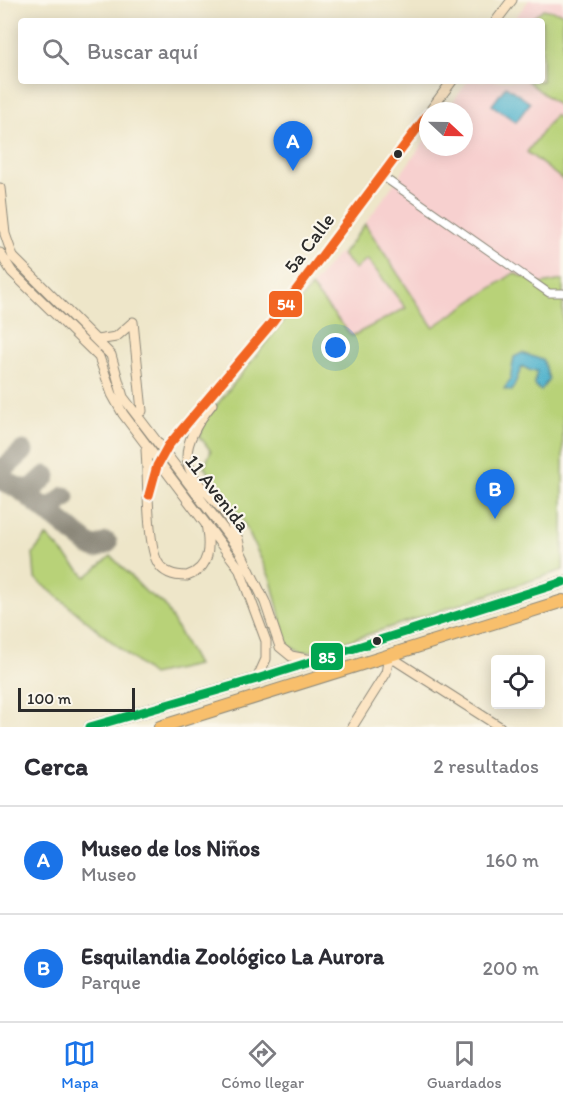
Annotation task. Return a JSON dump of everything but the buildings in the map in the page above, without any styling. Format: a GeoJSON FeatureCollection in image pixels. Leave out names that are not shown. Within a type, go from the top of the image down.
{"type":"FeatureCollection","features":[{"type":"Feature","properties":{"kind":"highway"},"geometry":{"type":"LineString","coordinates":[[90,727],[257,679],[563,582]]}},
{"type":"Feature","properties":{"kind":"highway"},"geometry":{"type":"LineString","coordinates":[[160,727],[563,602]]}},
{"type":"Feature","properties":{"kind":"main road"},"geometry":{"type":"LineString","coordinates":[[498,18],[510,2]]}},
{"type":"Feature","properties":{"kind":"main road","name":"5a Calle"},"geometry":{"type":"LineString","coordinates":[[436,102],[450,84]]}},
{"type":"Feature","properties":{"kind":"main road","name":"5a Calle"},"geometry":{"type":"LineString","coordinates":[[168,446],[270,325],[419,126]]}},
{"type":"Feature","properties":{"kind":"main road","name":"11 Avenida"},"geometry":{"type":"LineString","coordinates":[[0,188],[8,246],[19,264],[111,355],[123,397],[240,551],[265,602],[280,647],[291,656],[312,660]]}},
{"type":"Feature","properties":{"kind":"main road","name":"11 Avenida"},"geometry":{"type":"LineString","coordinates":[[0,253],[6,265],[99,357],[112,394],[123,414],[239,568],[267,650],[266,659],[257,679]]}},
{"type":"Feature","properties":{"kind":"main road"},"geometry":{"type":"LineString","coordinates":[[97,340],[116,337],[133,322],[142,411]]}},
{"type":"Feature","properties":{"kind":"main road"},"geometry":{"type":"LineString","coordinates":[[240,551],[232,526],[188,467],[186,448],[194,427],[256,348],[270,325]]}},
{"type":"Feature","properties":{"kind":"main road"},"geometry":{"type":"LineString","coordinates":[[146,450],[154,555],[158,563],[170,574],[187,576],[203,566],[209,548],[206,522]]}},
{"type":"Feature","properties":{"kind":"main road"},"geometry":{"type":"LineString","coordinates":[[149,495],[157,466]]}},
{"type":"Feature","properties":{"kind":"main road"},"geometry":{"type":"LineString","coordinates":[[353,727],[386,673],[389,656],[500,727]]}},
{"type":"Feature","properties":{"kind":"street"},"geometry":{"type":"LineString","coordinates":[[382,176],[549,293],[563,293]]}},
{"type":"Feature","properties":{"kind":"shaded area"},"geometry":{"type":"Polygon","coordinates":[[[529,0],[563,0],[563,280],[541,284],[514,273],[433,327],[365,224],[419,149],[419,156],[473,156],[473,102],[453,102],[466,84],[545,84],[545,18],[515,18],[529,0]]]}},
{"type":"Feature","properties":{"kind":"shaded area"},"geometry":{"type":"Polygon","coordinates":[[[339,252],[355,269],[367,259],[407,307],[352,336],[311,287],[339,252]]]}},
{"type":"Feature","properties":{"kind":"green space"},"geometry":{"type":"Polygon","coordinates":[[[543,9],[563,13],[563,109],[531,84],[545,84],[545,18],[532,18],[543,9]]]}},
{"type":"Feature","properties":{"kind":"green space"},"geometry":{"type":"Polygon","coordinates":[[[555,115],[563,121],[563,180],[527,152],[555,115]]]}},
{"type":"Feature","properties":{"kind":"green space"},"geometry":{"type":"Polygon","coordinates":[[[365,224],[433,327],[514,273],[541,284],[563,280],[563,570],[327,648],[302,653],[287,645],[271,580],[242,519],[204,467],[211,451],[200,437],[204,421],[311,287],[352,336],[406,308],[367,259],[355,269],[342,255],[365,224]]]}},
{"type":"Feature","properties":{"kind":"green space"},"geometry":{"type":"Polygon","coordinates":[[[47,536],[86,577],[111,556],[147,593],[164,604],[197,665],[152,675],[35,578],[33,553],[47,536]]]}},
{"type":"Feature","properties":{"kind":"water"},"geometry":{"type":"Polygon","coordinates":[[[506,86],[530,103],[516,122],[492,105],[506,86]]]}},
{"type":"Feature","properties":{"kind":"water"},"geometry":{"type":"Polygon","coordinates":[[[522,353],[543,360],[549,379],[541,391],[534,385],[537,371],[531,371],[522,366],[512,391],[504,389],[510,380],[514,357],[522,353]]]}},
{"type":"Feature","properties":{"kind":"taxiway"},"geometry":{"type":"LineString","coordinates":[[0,472],[23,451]]}},
{"type":"Feature","properties":{"kind":"taxiway"},"geometry":{"type":"LineString","coordinates":[[20,489],[32,489],[46,476]]}},
{"type":"Feature","properties":{"kind":"taxiway"},"geometry":{"type":"LineString","coordinates":[[0,479],[20,489],[89,545],[96,548],[107,543]]}},
{"type":"Feature","properties":{"kind":"taxiway"},"geometry":{"type":"LineString","coordinates":[[42,507],[53,507],[65,497]]}},
{"type":"Feature","properties":{"kind":"transit line","name":"54"},"geometry":{"type":"LineString","coordinates":[[149,495],[157,466],[168,446],[270,325],[419,126]]}},
{"type":"Feature","properties":{"kind":"transit line","name":"85"},"geometry":{"type":"LineString","coordinates":[[90,727],[257,679],[563,582]]}},
{"type":"Feature","properties":{"kind":"place","name":"Museo de los Niños"},"geometry":{"type":"Point","coordinates":[293,171]}},
{"type":"Feature","properties":{"kind":"place","name":"Esquilandia Zoológico La Aurora"},"geometry":{"type":"Point","coordinates":[495,519]}}]}
